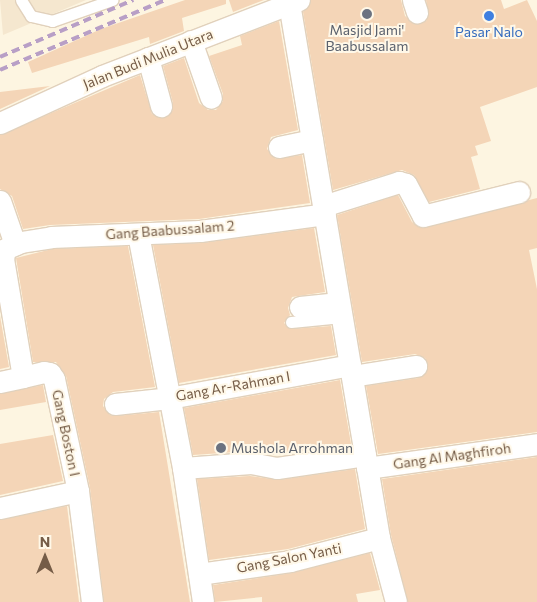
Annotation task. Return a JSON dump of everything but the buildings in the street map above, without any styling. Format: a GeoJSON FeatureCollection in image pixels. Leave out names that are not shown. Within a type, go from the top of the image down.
{"type":"FeatureCollection","features":[{"type":"Feature","properties":{"kind":"street","name":"Jalan Budi Mulia Utara"},"geometry":{"type":"LineString","coordinates":[[0,123],[148,58],[294,1]]}},
{"type":"Feature","properties":{"kind":"street"},"geometry":{"type":"LineString","coordinates":[[294,1],[312,140],[340,310],[379,538],[396,602]]}},
{"type":"Feature","properties":{"kind":"street"},"geometry":{"type":"LineString","coordinates":[[191,41],[210,98]]}},
{"type":"Feature","properties":{"kind":"street"},"geometry":{"type":"LineString","coordinates":[[148,58],[161,106]]}},
{"type":"Feature","properties":{"kind":"street"},"geometry":{"type":"LineString","coordinates":[[279,147],[312,140]]}},
{"type":"Feature","properties":{"kind":"street","name":"Gang Baabussalam 2"},"geometry":{"type":"LineString","coordinates":[[15,244],[51,237],[200,231],[324,210],[399,182],[406,184],[423,216],[519,192]]}},
{"type":"Feature","properties":{"kind":"street"},"geometry":{"type":"LineString","coordinates":[[0,201],[15,244],[2,253],[23,377]]}},
{"type":"Feature","properties":{"kind":"street"},"geometry":{"type":"LineString","coordinates":[[138,234],[183,468],[203,602]]}},
{"type":"Feature","properties":{"kind":"street"},"geometry":{"type":"LineString","coordinates":[[295,315],[340,310]]}},
{"type":"Feature","properties":{"kind":"street","name":"Gang Ar-Rahman I"},"geometry":{"type":"LineString","coordinates":[[115,404],[170,398],[351,371],[416,366]]}},
{"type":"Feature","properties":{"kind":"street","name":"Gang Boston I"},"geometry":{"type":"LineString","coordinates":[[0,382],[44,372],[50,373],[54,379],[78,491],[92,602]]}},
{"type":"Feature","properties":{"kind":"street","name":"Gang Al Maghfiroh"},"geometry":{"type":"LineString","coordinates":[[183,468],[250,464],[277,468],[366,462],[537,444]]}},
{"type":"Feature","properties":{"kind":"street"},"geometry":{"type":"LineString","coordinates":[[0,508],[78,491]]}},
{"type":"Feature","properties":{"kind":"street","name":"Gang Salon Yanti"},"geometry":{"type":"LineString","coordinates":[[199,574],[290,561],[379,538]]}},
{"type":"Feature","properties":{"kind":"lane"},"geometry":{"type":"LineString","coordinates":[[21,0],[31,16],[52,21],[112,0]]}},
{"type":"Feature","properties":{"kind":"shaded area"},"geometry":{"type":"Polygon","coordinates":[[[0,0],[86,0],[3,35],[0,0]]]}},
{"type":"Feature","properties":{"kind":"railway"},"geometry":{"type":"LineString","coordinates":[[0,57],[133,0]]}},
{"type":"Feature","properties":{"kind":"railway"},"geometry":{"type":"LineString","coordinates":[[0,70],[165,0]]}},
{"type":"Feature","properties":{"kind":"place","name":"Masjid Jami' Baabussalam"},"geometry":{"type":"Point","coordinates":[367,14]}},
{"type":"Feature","properties":{"kind":"place","name":"Pasar Nalo"},"geometry":{"type":"Point","coordinates":[489,16]}},
{"type":"Feature","properties":{"kind":"place","name":"Mushola Arrohman"},"geometry":{"type":"Point","coordinates":[221,448]}}]}
